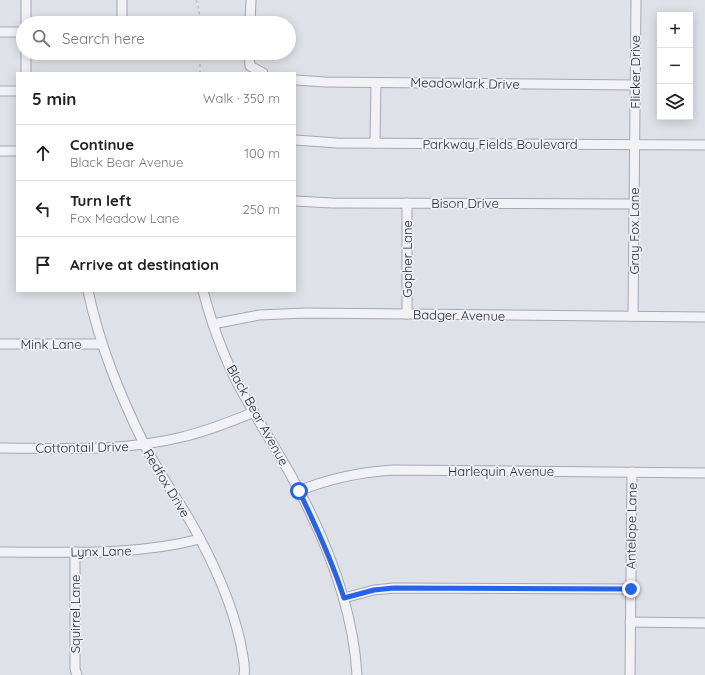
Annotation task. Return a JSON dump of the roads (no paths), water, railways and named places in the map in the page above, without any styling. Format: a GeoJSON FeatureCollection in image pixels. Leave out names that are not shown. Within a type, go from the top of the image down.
{"type":"FeatureCollection","features":[{"type":"Feature","properties":{"kind":"street"},"geometry":{"type":"LineString","coordinates":[[26,0],[26,16]]}},
{"type":"Feature","properties":{"kind":"street"},"geometry":{"type":"LineString","coordinates":[[122,0],[122,16]]}},
{"type":"Feature","properties":{"kind":"street"},"geometry":{"type":"LineString","coordinates":[[250,16],[251,0]]}},
{"type":"Feature","properties":{"kind":"street","name":"Flicker Drive"},"geometry":{"type":"LineString","coordinates":[[635,145],[636,0]]}},
{"type":"Feature","properties":{"kind":"street"},"geometry":{"type":"LineString","coordinates":[[0,32],[16,32]]}},
{"type":"Feature","properties":{"kind":"street"},"geometry":{"type":"LineString","coordinates":[[26,60],[26,72]]}},
{"type":"Feature","properties":{"kind":"street"},"geometry":{"type":"LineString","coordinates":[[250,60],[250,66],[261,72]]}},
{"type":"Feature","properties":{"kind":"street","name":"Meadowlark Drive"},"geometry":{"type":"LineString","coordinates":[[296,80],[376,83],[635,85]]}},
{"type":"Feature","properties":{"kind":"street"},"geometry":{"type":"LineString","coordinates":[[375,143],[376,83]]}},
{"type":"Feature","properties":{"kind":"street"},"geometry":{"type":"LineString","coordinates":[[0,90],[16,90]]}},
{"type":"Feature","properties":{"kind":"street","name":"Parkway Fields Boulevard"},"geometry":{"type":"LineString","coordinates":[[296,140],[337,143],[705,145]]}},
{"type":"Feature","properties":{"kind":"street","name":"Gray Fox Lane"},"geometry":{"type":"LineString","coordinates":[[633,316],[635,145]]}},
{"type":"Feature","properties":{"kind":"street"},"geometry":{"type":"LineString","coordinates":[[0,151],[16,151]]}},
{"type":"Feature","properties":{"kind":"street","name":"Bison Drive"},"geometry":{"type":"LineString","coordinates":[[296,200],[332,203],[634,204]]}},
{"type":"Feature","properties":{"kind":"street","name":"Gopher Lane"},"geometry":{"type":"LineString","coordinates":[[407,203],[407,314]]}},
{"type":"Feature","properties":{"kind":"street","name":"Redfox Drive"},"geometry":{"type":"LineString","coordinates":[[88,292],[102,344],[118,389],[145,444],[200,539],[224,592],[234,621],[242,653],[245,669],[244,675]]}},
{"type":"Feature","properties":{"kind":"street","name":"Black Bear Avenue"},"geometry":{"type":"LineString","coordinates":[[203,292],[213,324],[233,373],[299,491],[320,534],[344,598],[352,633],[357,675]]}},
{"type":"Feature","properties":{"kind":"street","name":"Badger Avenue"},"geometry":{"type":"LineString","coordinates":[[213,324],[244,317],[290,313],[705,317]]}},
{"type":"Feature","properties":{"kind":"street","name":"Mink Lane"},"geometry":{"type":"LineString","coordinates":[[0,344],[102,344]]}},
{"type":"Feature","properties":{"kind":"street","name":"Cottontail Drive"},"geometry":{"type":"LineString","coordinates":[[0,448],[95,448],[145,444],[200,433],[254,412]]}},
{"type":"Feature","properties":{"kind":"street","name":"Harlequin Avenue"},"geometry":{"type":"LineString","coordinates":[[299,491],[340,477],[381,471],[705,473]]}},
{"type":"Feature","properties":{"kind":"street","name":"Antelope Lane"},"geometry":{"type":"LineString","coordinates":[[630,675],[632,472]]}},
{"type":"Feature","properties":{"kind":"street","name":"Lynx Lane"},"geometry":{"type":"LineString","coordinates":[[0,552],[137,550],[174,545],[200,539]]}},
{"type":"Feature","properties":{"kind":"street","name":"Squirrel Lane"},"geometry":{"type":"LineString","coordinates":[[75,552],[76,675]]}},
{"type":"Feature","properties":{"kind":"street"},"geometry":{"type":"LineString","coordinates":[[344,598],[374,590],[394,588],[631,589]]}},
{"type":"Feature","properties":{"kind":"street"},"geometry":{"type":"LineString","coordinates":[[630,622],[705,623]]}}]}
